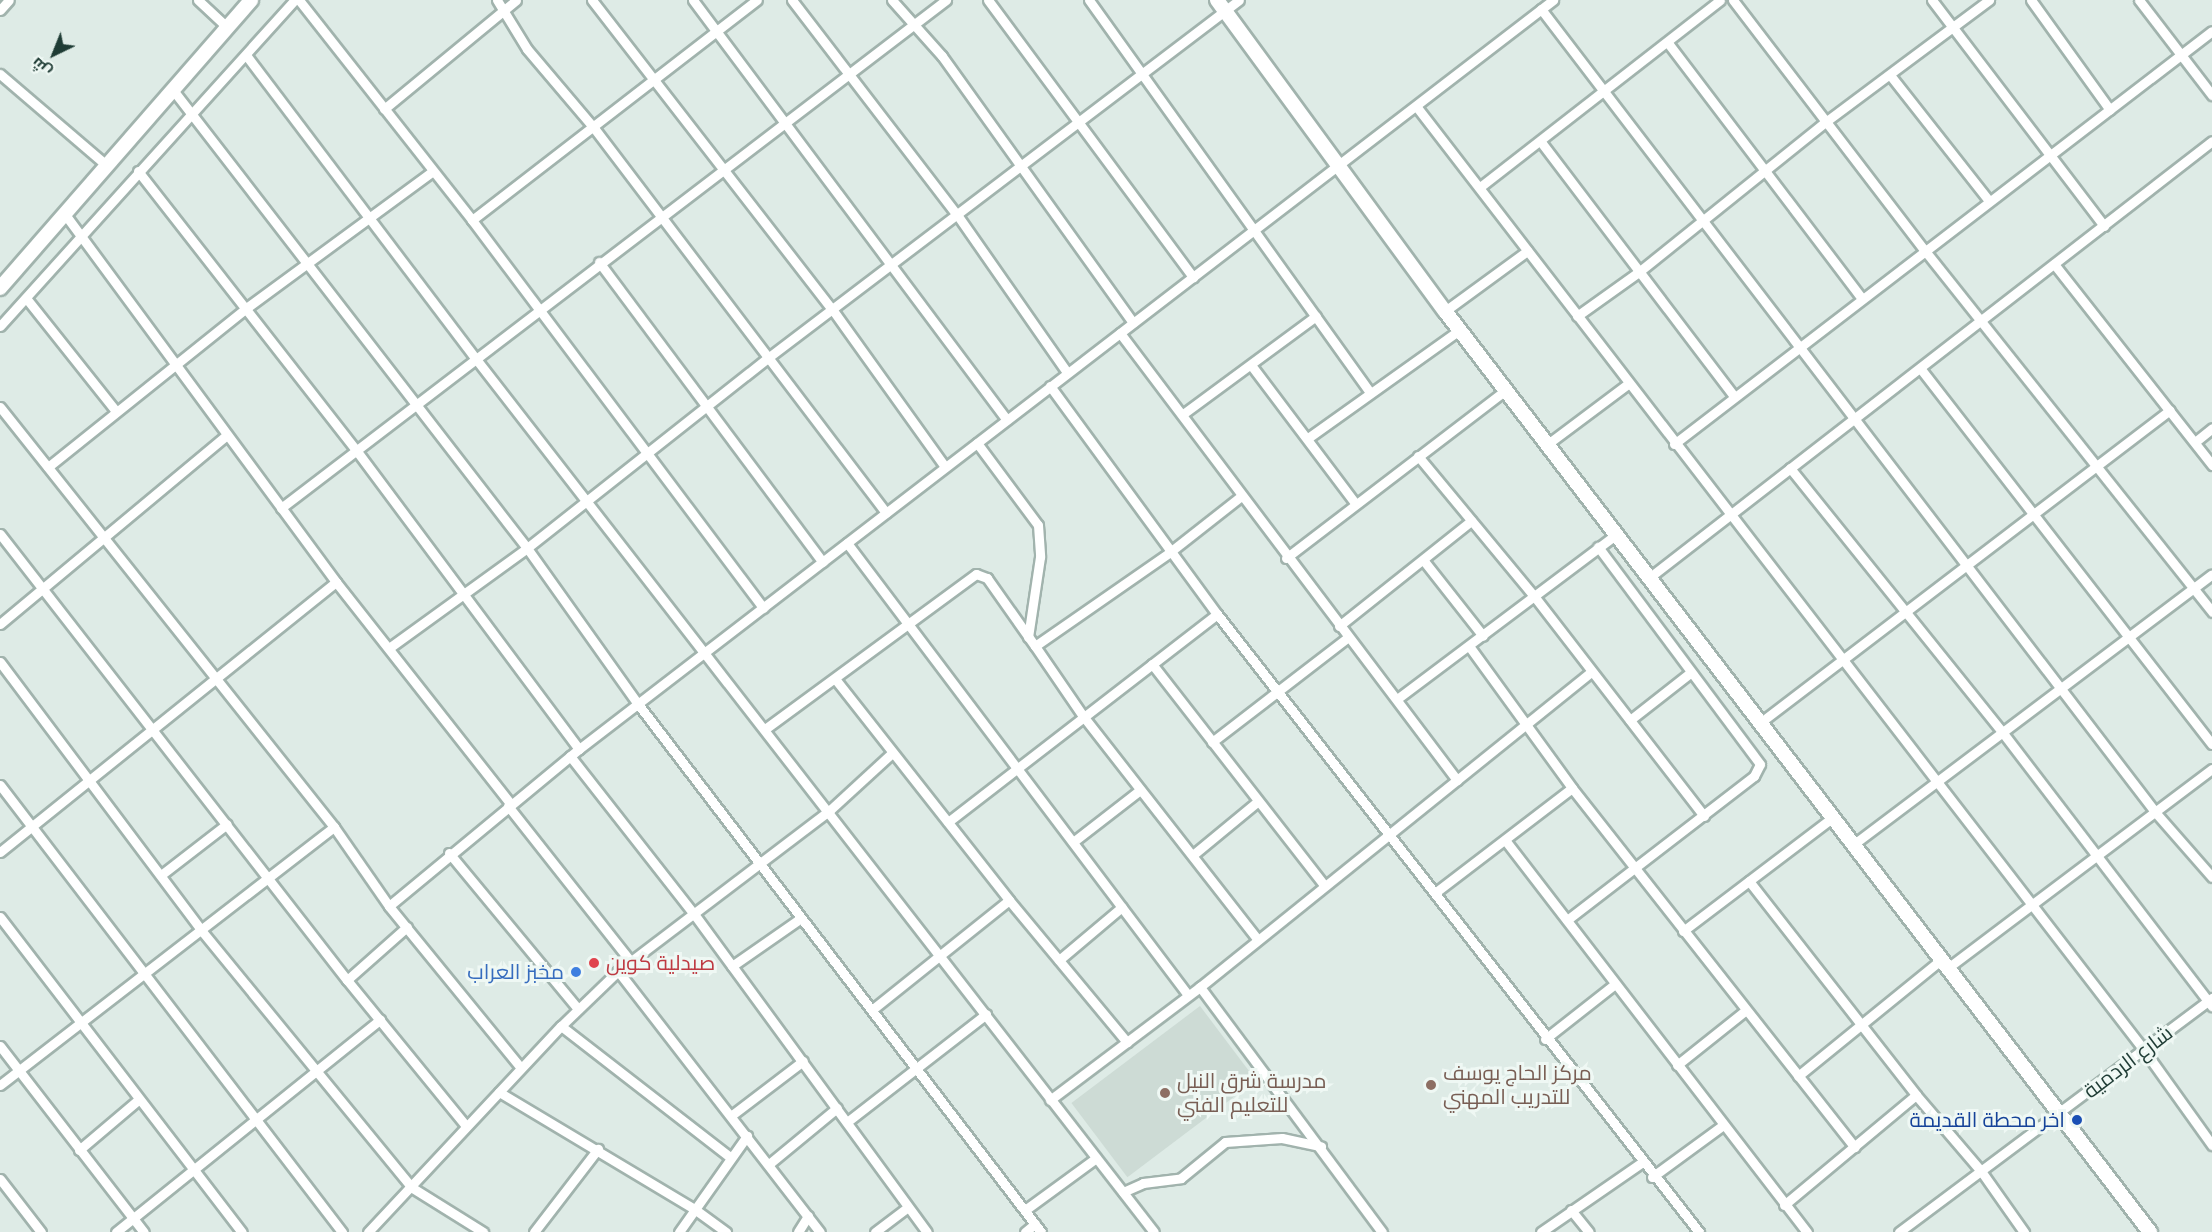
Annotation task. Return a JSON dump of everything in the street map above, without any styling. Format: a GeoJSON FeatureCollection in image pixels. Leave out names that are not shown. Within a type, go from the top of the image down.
{"type":"FeatureCollection","features":[{"type":"Feature","properties":{"kind":"street"},"geometry":{"type":"LineString","coordinates":[[0,10],[9,0]]}},
{"type":"Feature","properties":{"kind":"street"},"geometry":{"type":"LineString","coordinates":[[198,0],[228,28]]}},
{"type":"Feature","properties":{"kind":"street"},"geometry":{"type":"LineString","coordinates":[[0,288],[251,0]]}},
{"type":"Feature","properties":{"kind":"street"},"geometry":{"type":"LineString","coordinates":[[0,326],[138,171],[297,0],[472,220],[649,453],[763,608]]}},
{"type":"Feature","properties":{"kind":"street"},"geometry":{"type":"LineString","coordinates":[[497,0],[527,49],[594,128],[886,513]]}},
{"type":"Feature","properties":{"kind":"street"},"geometry":{"type":"LineString","coordinates":[[384,109],[516,0]]}},
{"type":"Feature","properties":{"kind":"street"},"geometry":{"type":"LineString","coordinates":[[592,0],[832,309],[945,467]]}},
{"type":"Feature","properties":{"kind":"street"},"geometry":{"type":"LineString","coordinates":[[693,0],[787,121],[1007,420]]}},
{"type":"Feature","properties":{"kind":"street"},"geometry":{"type":"LineString","coordinates":[[472,220],[757,0]]}},
{"type":"Feature","properties":{"kind":"street"},"geometry":{"type":"LineString","coordinates":[[792,0],[958,216],[1068,372]]}},
{"type":"Feature","properties":{"kind":"street"},"geometry":{"type":"LineString","coordinates":[[892,0],[912,26],[942,56],[1018,167],[1133,323]]}},
{"type":"Feature","properties":{"kind":"street"},"geometry":{"type":"LineString","coordinates":[[281,508],[599,262],[661,218],[946,0]]}},
{"type":"Feature","properties":{"kind":"street"},"geometry":{"type":"LineString","coordinates":[[988,0],[1193,277]]}},
{"type":"Feature","properties":{"kind":"street"},"geometry":{"type":"LineString","coordinates":[[1089,0],[1255,229],[1370,393]]}},
{"type":"Feature","properties":{"kind":"street"},"geometry":{"type":"LineString","coordinates":[[389,648],[462,597],[769,357],[894,266],[1078,119],[1141,72],[1221,5],[1239,0]]}},
{"type":"Feature","properties":{"kind":"street"},"geometry":{"type":"LineString","coordinates":[[389,906],[448,853],[570,756],[1068,372],[1340,167],[1553,0]]}},
{"type":"Feature","properties":{"kind":"street"},"geometry":{"type":"LineString","coordinates":[[1480,187],[1541,142],[1720,0]]}},
{"type":"Feature","properties":{"kind":"street"},"geometry":{"type":"LineString","coordinates":[[1733,0],[1824,123],[2212,612]]}},
{"type":"Feature","properties":{"kind":"street"},"geometry":{"type":"LineString","coordinates":[[1932,0],[2104,226]]}},
{"type":"Feature","properties":{"kind":"street"},"geometry":{"type":"LineString","coordinates":[[1577,315],[1640,271],[1824,123],[1989,0]]}},
{"type":"Feature","properties":{"kind":"street"},"geometry":{"type":"LineString","coordinates":[[2031,0],[2110,110]]}},
{"type":"Feature","properties":{"kind":"street"},"geometry":{"type":"LineString","coordinates":[[2139,0],[2212,95]]}},
{"type":"Feature","properties":{"kind":"street"},"geometry":{"type":"LineString","coordinates":[[1221,5],[1445,311],[1549,443],[2150,1232]]}},
{"type":"Feature","properties":{"kind":"street"},"geometry":{"type":"LineString","coordinates":[[1541,9],[1702,223],[1800,345],[1854,419],[2156,813],[2212,877]]}},
{"type":"Feature","properties":{"kind":"street"},"geometry":{"type":"LineString","coordinates":[[1674,444],[1800,345],[1926,252],[1989,201],[2052,157],[2212,31]]}},
{"type":"Feature","properties":{"kind":"street"},"geometry":{"type":"LineString","coordinates":[[1668,43],[1862,299]]}},
{"type":"Feature","properties":{"kind":"street"},"geometry":{"type":"LineString","coordinates":[[246,55],[476,359],[830,810],[1050,1100],[1154,1232]]}},
{"type":"Feature","properties":{"kind":"street"},"geometry":{"type":"LineString","coordinates":[[0,74],[106,165]]}},
{"type":"Feature","properties":{"kind":"street"},"geometry":{"type":"LineString","coordinates":[[1890,75],[1989,201]]}},
{"type":"Feature","properties":{"kind":"street"},"geometry":{"type":"LineString","coordinates":[[173,90],[526,548],[638,704],[1038,1228],[1025,1232]]}},
{"type":"Feature","properties":{"kind":"street"},"geometry":{"type":"LineString","coordinates":[[1416,106],[1674,444],[2145,1050],[2212,1145]]}},
{"type":"Feature","properties":{"kind":"street"},"geometry":{"type":"LineString","coordinates":[[1650,577],[2212,141]]}},
{"type":"Feature","properties":{"kind":"street"},"geometry":{"type":"LineString","coordinates":[[1541,142],[1734,396]]}},
{"type":"Feature","properties":{"kind":"street"},"geometry":{"type":"LineString","coordinates":[[138,171],[356,450],[462,597],[579,749]]}},
{"type":"Feature","properties":{"kind":"street"},"geometry":{"type":"LineString","coordinates":[[48,467],[245,309],[371,219],[433,171]]}},
{"type":"Feature","properties":{"kind":"street"},"geometry":{"type":"LineString","coordinates":[[64,213],[177,364],[226,436],[336,582],[631,962]]}},
{"type":"Feature","properties":{"kind":"street"},"geometry":{"type":"LineString","coordinates":[[1445,311],[1527,251]]}},
{"type":"Feature","properties":{"kind":"street"},"geometry":{"type":"LineString","coordinates":[[599,262],[709,406],[823,562]]}},
{"type":"Feature","properties":{"kind":"street"},"geometry":{"type":"LineString","coordinates":[[2054,264],[2212,465]]}},
{"type":"Feature","properties":{"kind":"street"},"geometry":{"type":"LineString","coordinates":[[26,298],[116,411]]}},
{"type":"Feature","properties":{"kind":"street"},"geometry":{"type":"LineString","coordinates":[[0,308],[9,315]]}},
{"type":"Feature","properties":{"kind":"street"},"geometry":{"type":"LineString","coordinates":[[1183,414],[1316,316]]}},
{"type":"Feature","properties":{"kind":"street"},"geometry":{"type":"LineString","coordinates":[[1308,438],[1461,329]]}},
{"type":"Feature","properties":{"kind":"street"},"geometry":{"type":"LineString","coordinates":[[1120,333],[1183,414],[1240,497],[1457,780]]}},
{"type":"Feature","properties":{"kind":"street"},"geometry":{"type":"LineString","coordinates":[[1251,365],[1355,503]]}},
{"type":"Feature","properties":{"kind":"street"},"geometry":{"type":"LineString","coordinates":[[1920,369],[2032,516],[2212,744]]}},
{"type":"Feature","properties":{"kind":"street"},"geometry":{"type":"LineString","coordinates":[[1549,443],[1628,384]]}},
{"type":"Feature","properties":{"kind":"street"},"geometry":{"type":"LineString","coordinates":[[1050,386],[1217,614],[1280,689],[1436,892],[1545,1039],[1652,1177],[1699,1232]]}},
{"type":"Feature","properties":{"kind":"street"},"geometry":{"type":"LineString","coordinates":[[1286,558],[1355,503],[1506,390]]}},
{"type":"Feature","properties":{"kind":"street"},"geometry":{"type":"LineString","coordinates":[[0,407],[334,827],[389,906],[521,1068]]}},
{"type":"Feature","properties":{"kind":"street"},"geometry":{"type":"LineString","coordinates":[[1761,722],[1968,567],[2096,465],[2170,410]]}},
{"type":"Feature","properties":{"kind":"street"},"geometry":{"type":"LineString","coordinates":[[2194,442],[2212,428]]}},
{"type":"Feature","properties":{"kind":"street"},"geometry":{"type":"LineString","coordinates":[[0,624],[105,539],[226,436]]}},
{"type":"Feature","properties":{"kind":"street"},"geometry":{"type":"LineString","coordinates":[[977,443],[1038,525],[1040,557],[1029,637]]}},
{"type":"Feature","properties":{"kind":"street"},"geometry":{"type":"LineString","coordinates":[[1418,456],[1534,596],[1704,816]]}},
{"type":"Feature","properties":{"kind":"street"},"geometry":{"type":"LineString","coordinates":[[1790,468],[2003,733],[2211,1002]]}},
{"type":"Feature","properties":{"kind":"street"},"geometry":{"type":"LineString","coordinates":[[1035,646],[1170,552],[1240,497]]}},
{"type":"Feature","properties":{"kind":"street"},"geometry":{"type":"LineString","coordinates":[[1339,626],[1424,561],[1471,521]]}},
{"type":"Feature","properties":{"kind":"street"},"geometry":{"type":"LineString","coordinates":[[0,534],[228,824],[347,980],[466,1126]]}},
{"type":"Feature","properties":{"kind":"street"},"geometry":{"type":"LineString","coordinates":[[1397,699],[1617,534]]}},
{"type":"Feature","properties":{"kind":"street"},"geometry":{"type":"LineString","coordinates":[[847,543],[907,626],[1018,767],[1188,995]]}},
{"type":"Feature","properties":{"kind":"street"},"geometry":{"type":"LineString","coordinates":[[1567,920],[1754,776],[1760,764],[1598,547]]}},
{"type":"Feature","properties":{"kind":"street"},"geometry":{"type":"LineString","coordinates":[[1424,561],[1483,636]]}},
{"type":"Feature","properties":{"kind":"street"},"geometry":{"type":"LineString","coordinates":[[765,729],[836,680],[976,574],[983,574],[1083,716],[1140,790],[1194,854],[1258,940]]}},
{"type":"Feature","properties":{"kind":"street"},"geometry":{"type":"LineString","coordinates":[[1854,844],[2063,690],[2212,574]]}},
{"type":"Feature","properties":{"kind":"street"},"geometry":{"type":"LineString","coordinates":[[0,852],[92,782],[214,678],[336,582]]}},
{"type":"Feature","properties":{"kind":"street"},"geometry":{"type":"LineString","coordinates":[[948,822],[1217,614]]}},
{"type":"Feature","properties":{"kind":"street"},"geometry":{"type":"LineString","coordinates":[[1212,742],[1347,638]]}},
{"type":"Feature","properties":{"kind":"street"},"geometry":{"type":"LineString","coordinates":[[1469,646],[1572,788],[1854,1147]]}},
{"type":"Feature","properties":{"kind":"street"},"geometry":{"type":"LineString","coordinates":[[0,662],[201,930],[411,1187],[483,1232]]}},
{"type":"Feature","properties":{"kind":"street"},"geometry":{"type":"LineString","coordinates":[[1152,664],[1257,802],[1325,886]]}},
{"type":"Feature","properties":{"kind":"street"},"geometry":{"type":"LineString","coordinates":[[1050,1100],[1200,987],[1591,672]]}},
{"type":"Feature","properties":{"kind":"street"},"geometry":{"type":"LineString","coordinates":[[1630,720],[1690,673]]}},
{"type":"Feature","properties":{"kind":"street"},"geometry":{"type":"LineString","coordinates":[[836,680],[1009,900],[1127,1042]]}},
{"type":"Feature","properties":{"kind":"street"},"geometry":{"type":"LineString","coordinates":[[368,1232],[561,1026],[618,971],[830,810],[892,753]]}},
{"type":"Feature","properties":{"kind":"street"},"geometry":{"type":"LineString","coordinates":[[570,756],[694,914],[927,1232]]}},
{"type":"Feature","properties":{"kind":"street"},"geometry":{"type":"LineString","coordinates":[[1798,1076],[1860,1023],[2031,905],[2212,769]]}},
{"type":"Feature","properties":{"kind":"street"},"geometry":{"type":"LineString","coordinates":[[0,785],[254,1120],[342,1232]]}},
{"type":"Feature","properties":{"kind":"street"},"geometry":{"type":"LineString","coordinates":[[1436,892],[1572,788]]}},
{"type":"Feature","properties":{"kind":"street"},"geometry":{"type":"LineString","coordinates":[[1073,842],[1140,790]]}},
{"type":"Feature","properties":{"kind":"street"},"geometry":{"type":"LineString","coordinates":[[1194,854],[1257,802]]}},
{"type":"Feature","properties":{"kind":"street"},"geometry":{"type":"LineString","coordinates":[[1683,931],[1833,817]]}},
{"type":"Feature","properties":{"kind":"street"},"geometry":{"type":"LineString","coordinates":[[161,875],[228,824]]}},
{"type":"Feature","properties":{"kind":"street"},"geometry":{"type":"LineString","coordinates":[[0,1085],[334,827]]}},
{"type":"Feature","properties":{"kind":"street"},"geometry":{"type":"LineString","coordinates":[[1505,840],[1807,1232]]}},
{"type":"Feature","properties":{"kind":"street"},"geometry":{"type":"LineString","coordinates":[[448,853],[578,1009]]}},
{"type":"Feature","properties":{"kind":"street"},"geometry":{"type":"LineString","coordinates":[[1749,881],[1916,1095],[1981,1171],[2024,1232]]}},
{"type":"Feature","properties":{"kind":"street"},"geometry":{"type":"LineString","coordinates":[[873,1009],[1009,900]]}},
{"type":"Feature","properties":{"kind":"street"},"geometry":{"type":"LineString","coordinates":[[1059,960],[1122,906]]}},
{"type":"Feature","properties":{"kind":"street"},"geometry":{"type":"LineString","coordinates":[[0,917],[79,1024],[242,1232]]}},
{"type":"Feature","properties":{"kind":"street"},"geometry":{"type":"LineString","coordinates":[[732,966],[801,918]]}},
{"type":"Feature","properties":{"kind":"street"},"geometry":{"type":"LineString","coordinates":[[347,980],[407,927]]}},
{"type":"Feature","properties":{"kind":"street"},"geometry":{"type":"LineString","coordinates":[[618,971],[732,1115],[820,1232]]}},
{"type":"Feature","properties":{"kind":"street"},"geometry":{"type":"LineString","coordinates":[[1545,1039],[1615,984]]}},
{"type":"Feature","properties":{"kind":"street"},"geometry":{"type":"LineString","coordinates":[[1200,987],[1321,1146],[1382,1232]]}},
{"type":"Feature","properties":{"kind":"street","name":"شارع الردمية"},"geometry":{"type":"LineString","coordinates":[[1899,1232],[2211,1002]]}},
{"type":"Feature","properties":{"kind":"street"},"geometry":{"type":"LineString","coordinates":[[1677,1065],[1745,1011]]}},
{"type":"Feature","properties":{"kind":"street"},"geometry":{"type":"LineString","coordinates":[[847,1122],[986,1014]]}},
{"type":"Feature","properties":{"kind":"street"},"geometry":{"type":"LineString","coordinates":[[116,1232],[380,1020]]}},
{"type":"Feature","properties":{"kind":"street"},"geometry":{"type":"LineString","coordinates":[[561,1026],[730,1157]]}},
{"type":"Feature","properties":{"kind":"street"},"geometry":{"type":"LineString","coordinates":[[0,1046],[144,1232]]}},
{"type":"Feature","properties":{"kind":"street"},"geometry":{"type":"LineString","coordinates":[[732,1115],[803,1061]]}},
{"type":"Feature","properties":{"kind":"street"},"geometry":{"type":"LineString","coordinates":[[499,1092],[598,1149],[693,1208],[726,1232]]}},
{"type":"Feature","properties":{"kind":"street"},"geometry":{"type":"LineString","coordinates":[[1784,1205],[1916,1095]]}},
{"type":"Feature","properties":{"kind":"street"},"geometry":{"type":"LineString","coordinates":[[79,1150],[138,1100]]}},
{"type":"Feature","properties":{"kind":"street"},"geometry":{"type":"LineString","coordinates":[[769,1164],[837,1108]]}},
{"type":"Feature","properties":{"kind":"street"},"geometry":{"type":"LineString","coordinates":[[1652,1177],[1723,1125]]}},
{"type":"Feature","properties":{"kind":"street"},"geometry":{"type":"LineString","coordinates":[[679,1232],[693,1208],[747,1136]]}},
{"type":"Feature","properties":{"kind":"street"},"geometry":{"type":"LineString","coordinates":[[1123,1192],[1143,1183],[1181,1178],[1225,1142],[1275,1137],[1321,1146]]}},
{"type":"Feature","properties":{"kind":"street"},"geometry":{"type":"LineString","coordinates":[[534,1232],[598,1149]]}},
{"type":"Feature","properties":{"kind":"street"},"geometry":{"type":"LineString","coordinates":[[1025,1210],[1096,1158]]}},
{"type":"Feature","properties":{"kind":"street"},"geometry":{"type":"LineString","coordinates":[[1541,1232],[1641,1163]]}},
{"type":"Feature","properties":{"kind":"street"},"geometry":{"type":"LineString","coordinates":[[0,1179],[41,1232]]}},
{"type":"Feature","properties":{"kind":"street"},"geometry":{"type":"LineString","coordinates":[[875,1232],[908,1207]]}},
{"type":"Feature","properties":{"kind":"street"},"geometry":{"type":"LineString","coordinates":[[1571,1210],[1589,1232]]}},
{"type":"Feature","properties":{"kind":"street"},"geometry":{"type":"LineString","coordinates":[[798,1232],[808,1216]]}},
{"type":"Feature","properties":{"kind":"street"},"geometry":{"type":"LineString","coordinates":[[1910,1222],[1918,1232]]}},
{"type":"Feature","properties":{"kind":"shaded area","name":"مدرسة شرق النيل للتعليم الفني"},"geometry":{"type":"Polygon","coordinates":[[[1200,1006],[1256,1080],[1127,1177],[1071,1103],[1200,1006]]]}},
{"type":"Feature","properties":{"kind":"place","name":"صيدلية كوين"},"geometry":{"type":"Point","coordinates":[594,963]}},
{"type":"Feature","properties":{"kind":"place","name":"مخبز العراب"},"geometry":{"type":"Point","coordinates":[576,972]}},
{"type":"Feature","properties":{"kind":"place","name":"مركز الحاج يوسف للتدريب المهني"},"geometry":{"type":"Point","coordinates":[1431,1085]}},
{"type":"Feature","properties":{"kind":"place","name":"مدرسة شرق النيل للتعليم الفني"},"geometry":{"type":"Point","coordinates":[1165,1093]}},
{"type":"Feature","properties":{"kind":"place","name":"اخر محطة القديمة"},"geometry":{"type":"Point","coordinates":[2077,1120]}}]}
